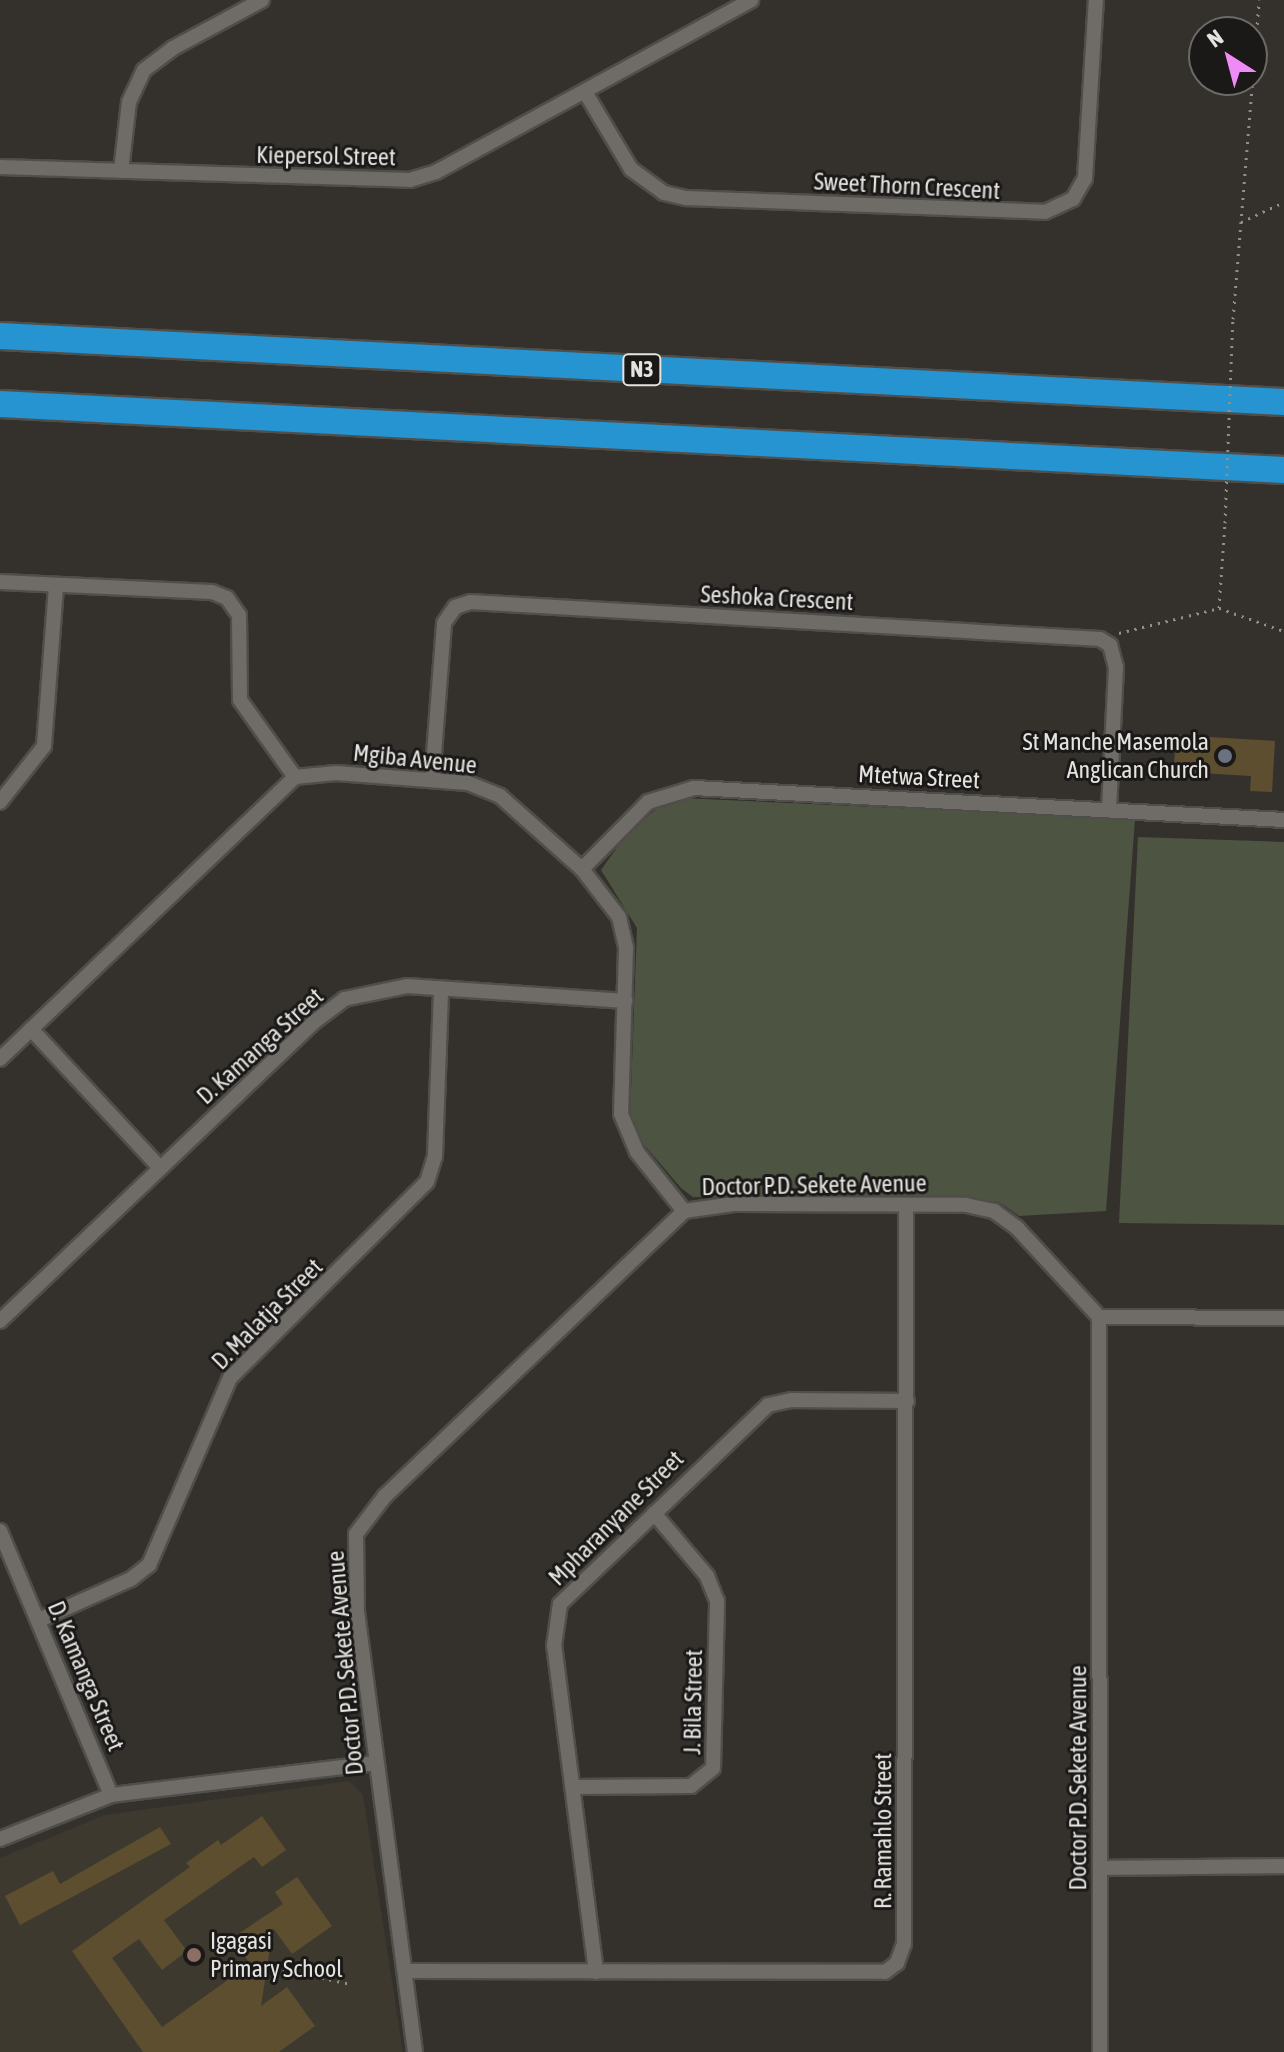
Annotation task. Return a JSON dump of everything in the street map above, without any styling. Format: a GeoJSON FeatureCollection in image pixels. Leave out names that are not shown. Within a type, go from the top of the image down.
{"type":"FeatureCollection","features":[{"type":"Feature","properties":{"kind":"highway","name":"N3"},"geometry":{"type":"LineString","coordinates":[[0,336],[1284,402]]}},
{"type":"Feature","properties":{"kind":"highway"},"geometry":{"type":"LineString","coordinates":[[0,404],[1284,470]]}},
{"type":"Feature","properties":{"kind":"street"},"geometry":{"type":"LineString","coordinates":[[121,171],[129,102],[144,70],[262,0]]}},
{"type":"Feature","properties":{"kind":"street","name":"Kiepersol Street"},"geometry":{"type":"LineString","coordinates":[[0,167],[410,180],[436,172],[751,0]]}},
{"type":"Feature","properties":{"kind":"street","name":"Sweet Thorn Crescent"},"geometry":{"type":"LineString","coordinates":[[585,92],[631,169],[664,193],[686,198],[1045,212],[1073,199],[1085,178],[1096,0]]}},
{"type":"Feature","properties":{"kind":"street"},"geometry":{"type":"LineString","coordinates":[[0,582],[212,592],[227,598],[239,615],[240,700],[295,777],[0,1059]]}},
{"type":"Feature","properties":{"kind":"street"},"geometry":{"type":"LineString","coordinates":[[0,802],[44,746],[56,585]]}},
{"type":"Feature","properties":{"kind":"street","name":"Seshoka Crescent"},"geometry":{"type":"LineString","coordinates":[[432,780],[444,623],[465,602],[1089,636],[1110,645]]}},
{"type":"Feature","properties":{"kind":"street"},"geometry":{"type":"LineString","coordinates":[[1109,808],[1116,667],[1110,645]]}},
{"type":"Feature","properties":{"kind":"street","name":"Mgiba Avenue"},"geometry":{"type":"LineString","coordinates":[[295,777],[336,773],[468,783],[492,792],[582,869],[610,901],[625,933],[621,1114],[637,1152],[684,1211]]}},
{"type":"Feature","properties":{"kind":"street","name":"Mtetwa Street"},"geometry":{"type":"LineString","coordinates":[[582,869],[633,813],[679,790],[1109,808],[1284,820]]}},
{"type":"Feature","properties":{"kind":"street","name":"D. Kamanga Street"},"geometry":{"type":"LineString","coordinates":[[0,1321],[330,1008],[388,987],[625,1001]]}},
{"type":"Feature","properties":{"kind":"street","name":"D. Malatja Street"},"geometry":{"type":"LineString","coordinates":[[39,1620],[122,1584],[149,1565],[230,1378],[427,1182],[435,1156],[441,990]]}},
{"type":"Feature","properties":{"kind":"street"},"geometry":{"type":"LineString","coordinates":[[31,1029],[160,1168]]}},
{"type":"Feature","properties":{"kind":"street","name":"Doctor P.D. Sekete Avenue"},"geometry":{"type":"LineString","coordinates":[[415,2052],[407,1971],[375,1763],[353,1569],[356,1534],[385,1496],[684,1211],[711,1204],[966,1205],[1004,1216],[1099,1317],[1100,2052]]}},
{"type":"Feature","properties":{"kind":"street","name":"R. Ramahlo Street"},"geometry":{"type":"LineString","coordinates":[[407,1971],[885,1972],[900,1958],[907,1401],[906,1205]]}},
{"type":"Feature","properties":{"kind":"street"},"geometry":{"type":"LineString","coordinates":[[1099,1317],[1284,1318]]}},
{"type":"Feature","properties":{"kind":"street","name":"Mpharanyane Street"},"geometry":{"type":"LineString","coordinates":[[596,1972],[575,1787],[554,1646],[556,1615],[568,1592],[768,1405],[791,1400],[907,1401]]}},
{"type":"Feature","properties":{"kind":"street","name":"J. Bila Street"},"geometry":{"type":"LineString","coordinates":[[575,1787],[691,1786],[713,1768],[717,1601],[707,1576],[654,1513]]}},
{"type":"Feature","properties":{"kind":"street","name":"D. Kamanga Street"},"geometry":{"type":"LineString","coordinates":[[0,1531],[111,1795]]}},
{"type":"Feature","properties":{"kind":"street"},"geometry":{"type":"LineString","coordinates":[[0,1839],[111,1795],[375,1763]]}},
{"type":"Feature","properties":{"kind":"street"},"geometry":{"type":"LineString","coordinates":[[1100,1868],[1284,1866]]}},
{"type":"Feature","properties":{"kind":"path"},"geometry":{"type":"LineString","coordinates":[[1219,608],[1233,319],[1259,0]]}},
{"type":"Feature","properties":{"kind":"path"},"geometry":{"type":"LineString","coordinates":[[1241,222],[1284,202]]}},
{"type":"Feature","properties":{"kind":"path"},"geometry":{"type":"LineString","coordinates":[[1110,645],[1115,635],[1131,627],[1219,608],[1284,631]]}},
{"type":"Feature","properties":{"kind":"path"},"geometry":{"type":"LineString","coordinates":[[267,1966],[351,1984]]}},
{"type":"Feature","properties":{"kind":"shaded area","name":"Igagasi Primary School"},"geometry":{"type":"Polygon","coordinates":[[[349,1781],[363,1795],[403,2052],[0,2052],[0,1858],[105,1815],[349,1781]]]}},
{"type":"Feature","properties":{"kind":"green space"},"geometry":{"type":"Polygon","coordinates":[[[681,798],[1135,819],[1106,1211],[1019,1216],[999,1202],[954,1197],[693,1197],[681,1188],[640,1140],[630,1117],[637,928],[601,870],[626,835],[661,805],[681,798]]]}},
{"type":"Feature","properties":{"kind":"green space"},"geometry":{"type":"Polygon","coordinates":[[[1138,837],[1284,842],[1284,1225],[1119,1223],[1138,837]]]}},
{"type":"Feature","properties":{"kind":"building","name":"St Manche Masemola Anglican Church"},"geometry":{"type":"Polygon","coordinates":[[[1176,735],[1275,741],[1272,792],[1250,791],[1251,776],[1200,773],[1200,780],[1173,779],[1176,735]]]}},
{"type":"Feature","properties":{"kind":"building"},"geometry":{"type":"Polygon","coordinates":[[[262,1816],[286,1850],[262,1867],[254,1857],[164,1920],[187,1951],[162,1970],[139,1939],[112,1958],[162,2027],[250,1964],[232,1938],[283,1904],[275,1892],[297,1877],[332,1926],[292,1954],[273,1928],[261,2006],[287,1987],[315,2026],[279,2052],[143,2052],[72,1951],[190,1867],[186,1863],[218,1840],[221,1845],[262,1816]]]}},
{"type":"Feature","properties":{"kind":"building"},"geometry":{"type":"Polygon","coordinates":[[[160,1827],[171,1844],[20,1925],[5,1896],[53,1871],[60,1884],[160,1827]]]}},
{"type":"Feature","properties":{"kind":"place","name":"St Manche Masemola Anglican Church"},"geometry":{"type":"Point","coordinates":[1225,756]}},
{"type":"Feature","properties":{"kind":"place","name":"Igagasi Primary School"},"geometry":{"type":"Point","coordinates":[194,1955]}}]}
